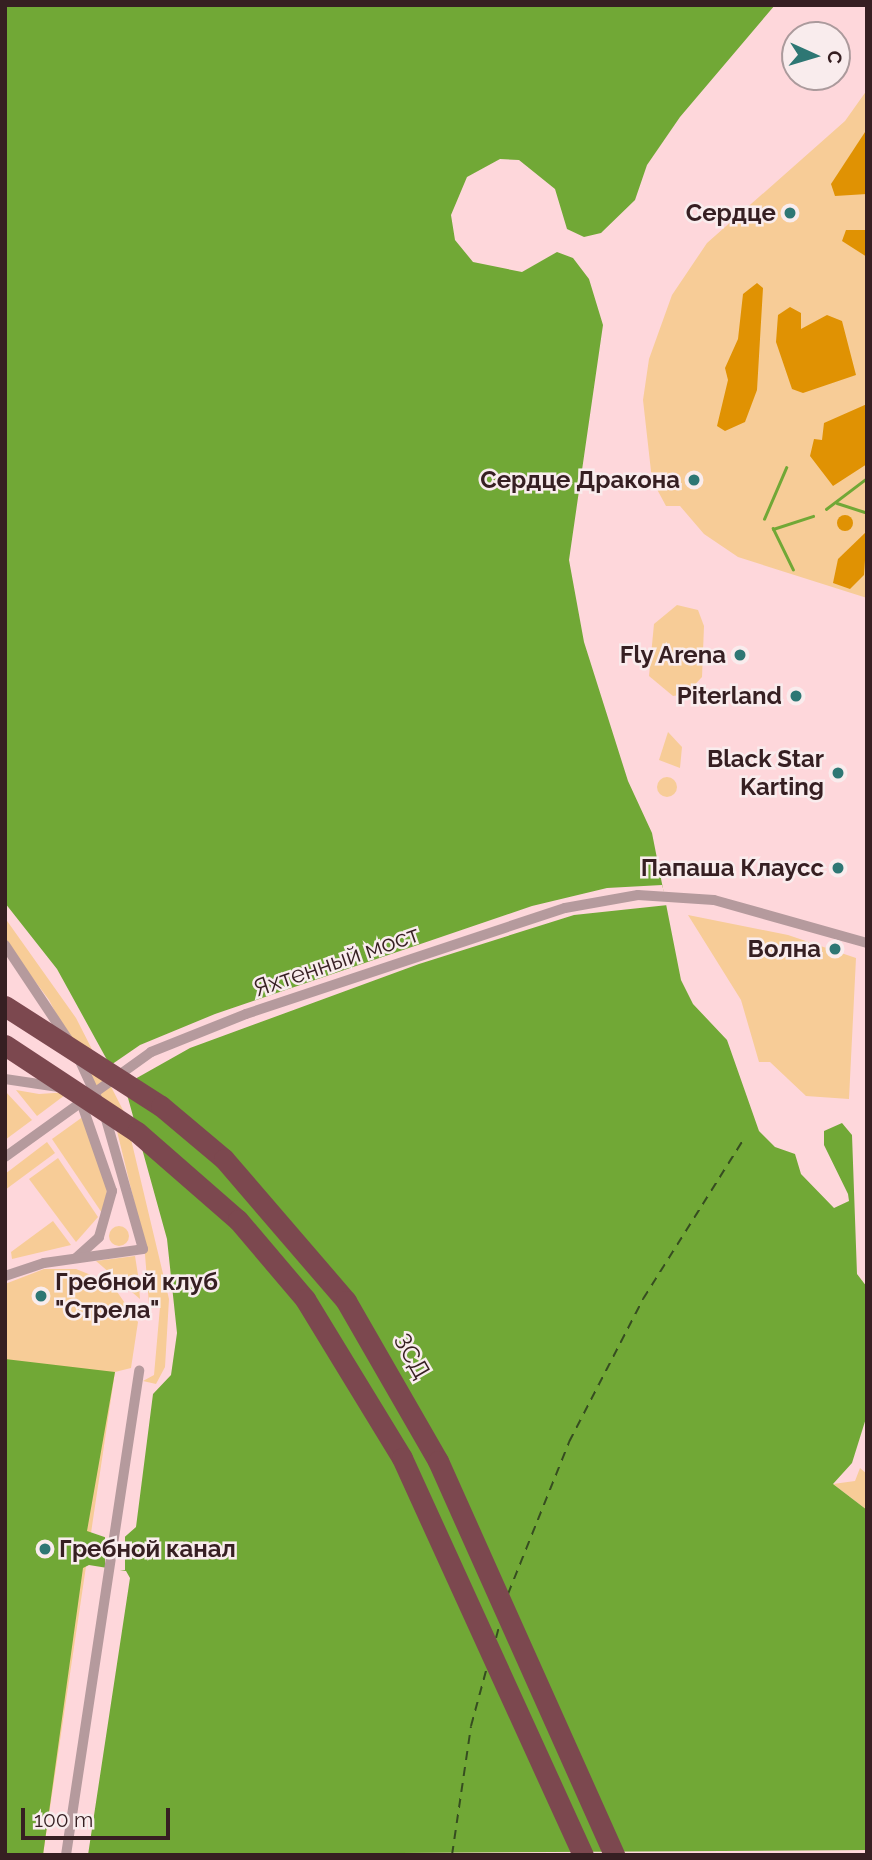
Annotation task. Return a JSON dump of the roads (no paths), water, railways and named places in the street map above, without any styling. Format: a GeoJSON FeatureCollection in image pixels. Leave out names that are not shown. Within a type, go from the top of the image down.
{"type":"FeatureCollection","features":[{"type":"Feature","properties":{"kind":"highway","name":"ЗСД"},"geometry":{"type":"LineString","coordinates":[[5,1006],[161,1106],[224,1159],[346,1301],[438,1461],[614,1855]]}},
{"type":"Feature","properties":{"kind":"highway"},"geometry":{"type":"LineString","coordinates":[[5,1045],[137,1132],[238,1220],[305,1299],[402,1458],[583,1855]]}},
{"type":"Feature","properties":{"kind":"street","name":"Яхтенный мост"},"geometry":{"type":"LineString","coordinates":[[5,1157],[151,1052],[246,1014],[565,908],[638,895],[713,900],[867,943]]}},
{"type":"Feature","properties":{"kind":"street"},"geometry":{"type":"LineString","coordinates":[[5,945],[51,1008],[109,1124],[144,1249],[76,1258],[5,1276]]}},
{"type":"Feature","properties":{"kind":"street"},"geometry":{"type":"LineString","coordinates":[[5,1079],[70,1088],[88,1111],[111,1177],[111,1202],[99,1237],[76,1258]]}},
{"type":"Feature","properties":{"kind":"street"},"geometry":{"type":"LineString","coordinates":[[66,1855],[139,1370]]}},
{"type":"Feature","properties":{"kind":"waterway"},"geometry":{"type":"LineString","coordinates":[[764,519],[786,468]]}},
{"type":"Feature","properties":{"kind":"waterway"},"geometry":{"type":"LineString","coordinates":[[826,509],[867,478]]}},
{"type":"Feature","properties":{"kind":"waterway"},"geometry":{"type":"LineString","coordinates":[[837,503],[867,513]]}},
{"type":"Feature","properties":{"kind":"waterway"},"geometry":{"type":"LineString","coordinates":[[793,570],[773,529],[813,516]]}},
{"type":"Feature","properties":{"kind":"place","name":"Сердце"},"geometry":{"type":"Point","coordinates":[790,213]}},
{"type":"Feature","properties":{"kind":"place","name":"Сердце Дракона"},"geometry":{"type":"Point","coordinates":[694,480]}},
{"type":"Feature","properties":{"kind":"place","name":"Fly Arena"},"geometry":{"type":"Point","coordinates":[740,655]}},
{"type":"Feature","properties":{"kind":"place","name":"Piterland"},"geometry":{"type":"Point","coordinates":[796,696]}},
{"type":"Feature","properties":{"kind":"place","name":"Black Star Karting"},"geometry":{"type":"Point","coordinates":[838,773]}},
{"type":"Feature","properties":{"kind":"place","name":"Папаша Клаусс"},"geometry":{"type":"Point","coordinates":[838,868]}},
{"type":"Feature","properties":{"kind":"place","name":"Волна"},"geometry":{"type":"Point","coordinates":[835,949]}},
{"type":"Feature","properties":{"kind":"place","name":"Гребной клуб \"Стрела\""},"geometry":{"type":"Point","coordinates":[41,1296]}},
{"type":"Feature","properties":{"kind":"place","name":"Гребной канал"},"geometry":{"type":"Point","coordinates":[45,1549]}}]}
